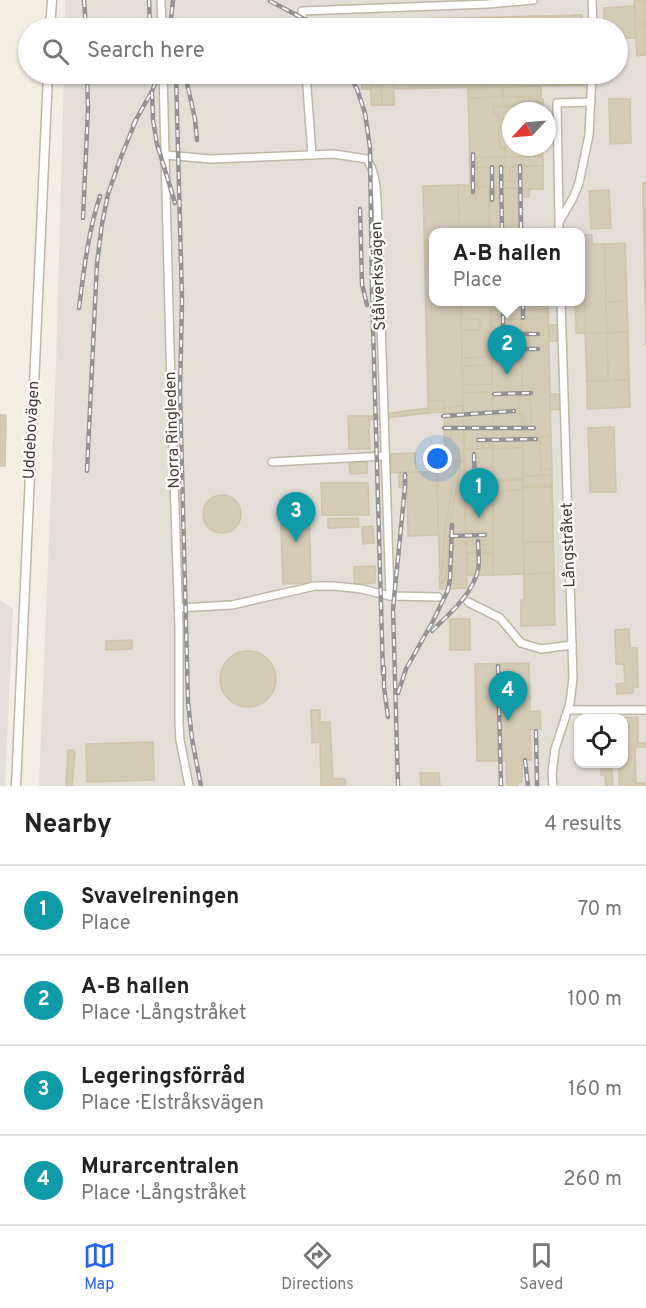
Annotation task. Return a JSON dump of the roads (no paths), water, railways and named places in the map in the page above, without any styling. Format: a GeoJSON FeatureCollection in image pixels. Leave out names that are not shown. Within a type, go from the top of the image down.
{"type":"FeatureCollection","features":[{"type":"Feature","properties":{"kind":"street"},"geometry":{"type":"LineString","coordinates":[[51,18],[52,0]]}},
{"type":"Feature","properties":{"kind":"street"},"geometry":{"type":"LineString","coordinates":[[161,0],[162,18]]}},
{"type":"Feature","properties":{"kind":"street"},"geometry":{"type":"LineString","coordinates":[[302,18],[302,11],[488,4],[532,0]]}},
{"type":"Feature","properties":{"kind":"street"},"geometry":{"type":"LineString","coordinates":[[592,0],[593,18]]}},
{"type":"Feature","properties":{"kind":"street","name":"Uddebovägen"},"geometry":{"type":"LineString","coordinates":[[16,786],[48,84]]}},
{"type":"Feature","properties":{"kind":"street","name":"Norra Ringleden"},"geometry":{"type":"LineString","coordinates":[[163,84],[178,608],[179,724],[189,786]]}},
{"type":"Feature","properties":{"kind":"street"},"geometry":{"type":"LineString","coordinates":[[307,84],[312,155]]}},
{"type":"Feature","properties":{"kind":"street"},"geometry":{"type":"LineString","coordinates":[[559,222],[579,183],[589,135],[592,84]]}},
{"type":"Feature","properties":{"kind":"street"},"geometry":{"type":"LineString","coordinates":[[560,228],[556,103],[591,102]]}},
{"type":"Feature","properties":{"kind":"street","name":"Stålverksvägen"},"geometry":{"type":"LineString","coordinates":[[166,155],[210,159],[334,154],[367,159],[372,167],[376,179],[390,596]]}},
{"type":"Feature","properties":{"kind":"street","name":"Långstråket"},"geometry":{"type":"LineString","coordinates":[[553,786],[555,748],[570,703],[573,678],[561,306]]}},
{"type":"Feature","properties":{"kind":"street"},"geometry":{"type":"LineString","coordinates":[[272,462],[385,456]]}},
{"type":"Feature","properties":{"kind":"street"},"geometry":{"type":"LineString","coordinates":[[178,608],[232,605],[315,586],[362,588],[390,596],[438,597]]}},
{"type":"Feature","properties":{"kind":"street"},"geometry":{"type":"LineString","coordinates":[[468,602],[500,618],[521,643],[541,649],[572,645]]}},
{"type":"Feature","properties":{"kind":"street"},"geometry":{"type":"LineString","coordinates":[[568,710],[646,710]]}},
{"type":"Feature","properties":{"kind":"railway"},"geometry":{"type":"LineString","coordinates":[[84,0],[85,18]]}},
{"type":"Feature","properties":{"kind":"railway"},"geometry":{"type":"LineString","coordinates":[[149,0],[150,18]]}},
{"type":"Feature","properties":{"kind":"railway"},"geometry":{"type":"LineString","coordinates":[[171,18],[173,0]]}},
{"type":"Feature","properties":{"kind":"railway"},"geometry":{"type":"LineString","coordinates":[[270,1],[302,18]]}},
{"type":"Feature","properties":{"kind":"railway"},"geometry":{"type":"LineString","coordinates":[[83,218],[87,84]]}},
{"type":"Feature","properties":{"kind":"railway"},"geometry":{"type":"LineString","coordinates":[[133,125],[155,84]]}},
{"type":"Feature","properties":{"kind":"railway"},"geometry":{"type":"LineString","coordinates":[[176,84],[182,300],[180,392],[188,702],[201,786]]}},
{"type":"Feature","properties":{"kind":"railway"},"geometry":{"type":"LineString","coordinates":[[187,84],[197,140]]}},
{"type":"Feature","properties":{"kind":"railway"},"geometry":{"type":"LineString","coordinates":[[354,84],[365,113],[370,148],[383,674]]}},
{"type":"Feature","properties":{"kind":"railway"},"geometry":{"type":"LineString","coordinates":[[152,92],[157,144],[175,203]]}},
{"type":"Feature","properties":{"kind":"railway"},"geometry":{"type":"LineString","coordinates":[[87,471],[97,263],[102,224],[108,194],[136,120]]}},
{"type":"Feature","properties":{"kind":"railway"},"geometry":{"type":"LineString","coordinates":[[473,154],[473,192]]}},
{"type":"Feature","properties":{"kind":"railway"},"geometry":{"type":"LineString","coordinates":[[520,166],[521,228]]}},
{"type":"Feature","properties":{"kind":"railway"},"geometry":{"type":"LineString","coordinates":[[492,167],[492,200]]}},
{"type":"Feature","properties":{"kind":"railway"},"geometry":{"type":"LineString","coordinates":[[501,167],[502,228]]}},
{"type":"Feature","properties":{"kind":"railway"},"geometry":{"type":"LineString","coordinates":[[79,308],[89,237],[100,196]]}},
{"type":"Feature","properties":{"kind":"railway"},"geometry":{"type":"LineString","coordinates":[[360,209],[362,284],[367,305]]}},
{"type":"Feature","properties":{"kind":"railway"},"geometry":{"type":"LineString","coordinates":[[503,306],[503,332]]}},
{"type":"Feature","properties":{"kind":"railway"},"geometry":{"type":"LineString","coordinates":[[523,306],[523,318]]}},
{"type":"Feature","properties":{"kind":"railway"},"geometry":{"type":"LineString","coordinates":[[515,334],[538,334]]}},
{"type":"Feature","properties":{"kind":"railway"},"geometry":{"type":"LineString","coordinates":[[515,349],[538,349]]}},
{"type":"Feature","properties":{"kind":"railway"},"geometry":{"type":"LineString","coordinates":[[494,394],[531,393]]}},
{"type":"Feature","properties":{"kind":"railway"},"geometry":{"type":"LineString","coordinates":[[443,416],[514,411]]}},
{"type":"Feature","properties":{"kind":"railway"},"geometry":{"type":"LineString","coordinates":[[444,428],[534,428]]}},
{"type":"Feature","properties":{"kind":"railway"},"geometry":{"type":"LineString","coordinates":[[478,440],[536,439]]}},
{"type":"Feature","properties":{"kind":"railway"},"geometry":{"type":"LineString","coordinates":[[474,454],[476,509]]}},
{"type":"Feature","properties":{"kind":"railway"},"geometry":{"type":"LineString","coordinates":[[398,786],[393,609],[405,474]]}},
{"type":"Feature","properties":{"kind":"railway"},"geometry":{"type":"LineString","coordinates":[[398,693],[406,669],[448,590],[452,525]]}},
{"type":"Feature","properties":{"kind":"railway"},"geometry":{"type":"LineString","coordinates":[[451,536],[485,535]]}},
{"type":"Feature","properties":{"kind":"railway"},"geometry":{"type":"LineString","coordinates":[[432,631],[459,604],[471,588],[479,567],[478,541]]}},
{"type":"Feature","properties":{"kind":"railway"},"geometry":{"type":"LineString","coordinates":[[498,666],[501,786]]}},
{"type":"Feature","properties":{"kind":"railway"},"geometry":{"type":"LineString","coordinates":[[384,667],[388,717]]}},
{"type":"Feature","properties":{"kind":"railway"},"geometry":{"type":"LineString","coordinates":[[536,731],[537,786]]}},
{"type":"Feature","properties":{"kind":"railway"},"geometry":{"type":"LineString","coordinates":[[525,760],[528,786]]}},
{"type":"Feature","properties":{"kind":"place","name":"A-B hallen"},"geometry":{"type":"Point","coordinates":[507,375]}},
{"type":"Feature","properties":{"kind":"place","name":"Svavelreningen"},"geometry":{"type":"Point","coordinates":[479,518]}},
{"type":"Feature","properties":{"kind":"place","name":"Legeringsförråd"},"geometry":{"type":"Point","coordinates":[296,542]}},
{"type":"Feature","properties":{"kind":"place","name":"Murarcentralen"},"geometry":{"type":"Point","coordinates":[508,721]}}]}
